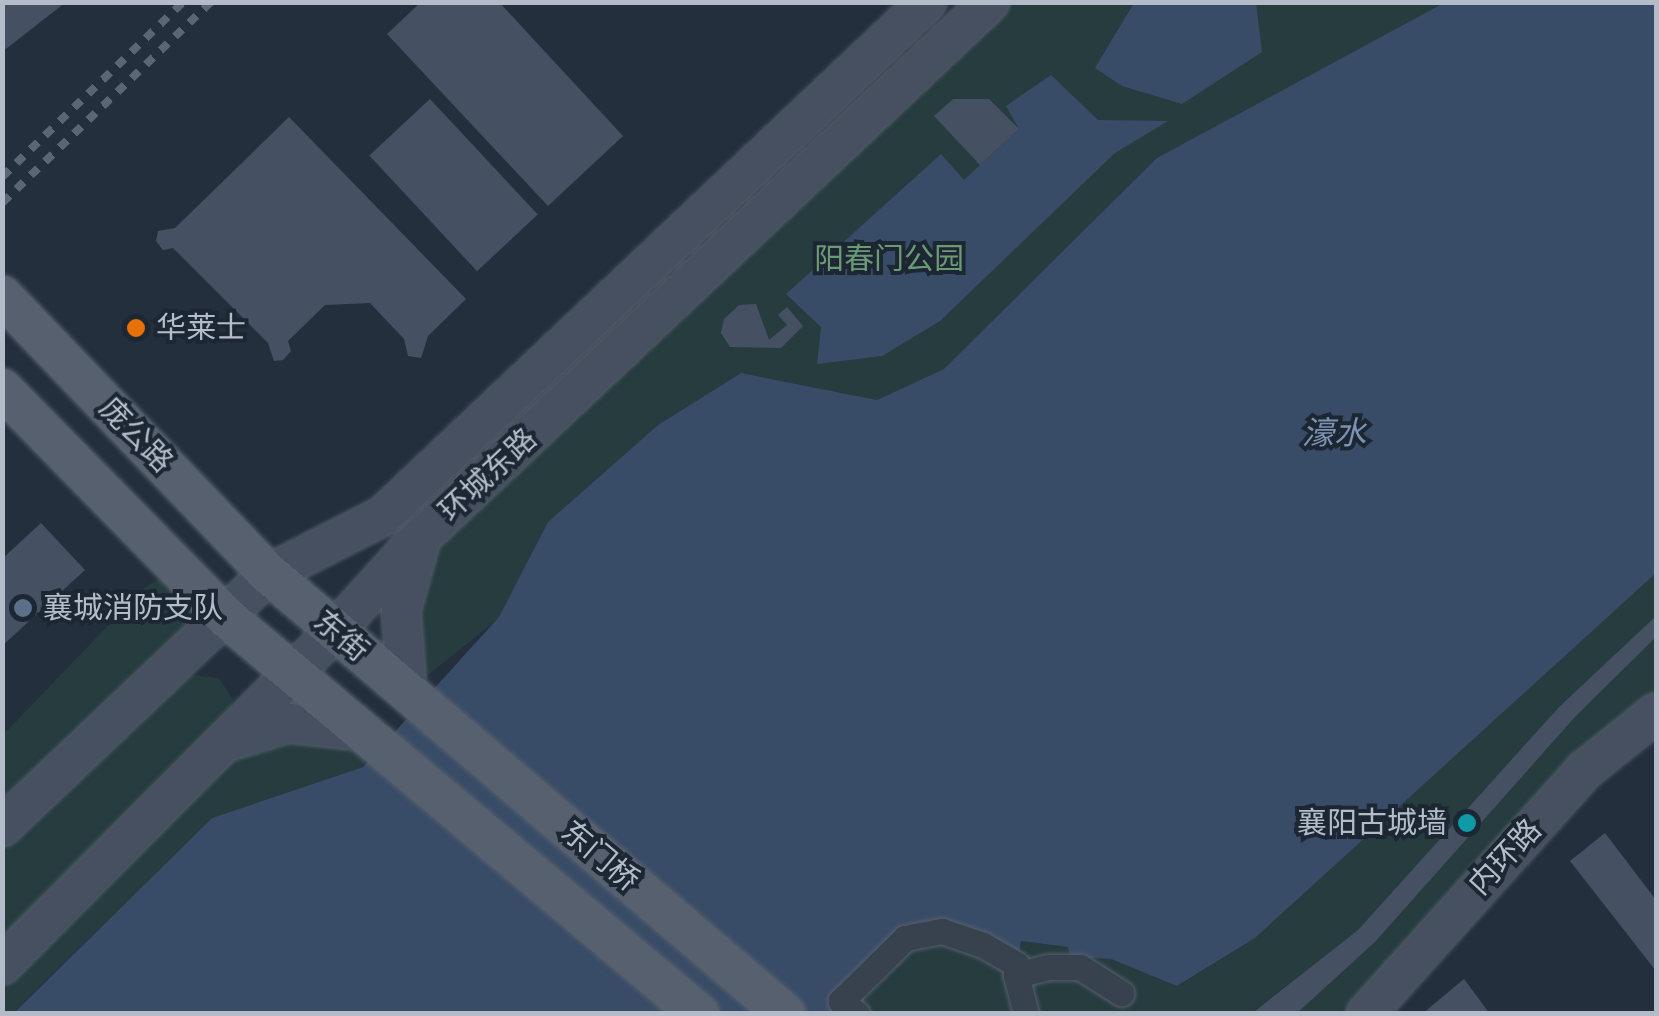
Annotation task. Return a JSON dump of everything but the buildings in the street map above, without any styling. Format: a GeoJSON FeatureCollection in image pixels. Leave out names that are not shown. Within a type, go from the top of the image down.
{"type":"FeatureCollection","features":[{"type":"Feature","properties":{"kind":"main road","name":"环城东路"},"geometry":{"type":"LineString","coordinates":[[2,827],[227,618],[269,574],[382,516],[928,2]]}},
{"type":"Feature","properties":{"kind":"main road","name":"环城东路"},"geometry":{"type":"LineString","coordinates":[[2,965],[335,632],[421,538],[990,2]]}},
{"type":"Feature","properties":{"kind":"main road","name":"庞公路"},"geometry":{"type":"LineString","coordinates":[[2,296],[269,574]]}},
{"type":"Feature","properties":{"kind":"main road"},"geometry":{"type":"LineString","coordinates":[[2,389],[227,618]]}},
{"type":"Feature","properties":{"kind":"main road"},"geometry":{"type":"LineString","coordinates":[[411,695],[401,610],[421,538]]}},
{"type":"Feature","properties":{"kind":"main road","name":"东街"},"geometry":{"type":"LineString","coordinates":[[269,574],[411,695]]}},
{"type":"Feature","properties":{"kind":"main road","name":"东街"},"geometry":{"type":"LineString","coordinates":[[227,618],[366,735]]}},
{"type":"Feature","properties":{"kind":"main road","name":"东门桥"},"geometry":{"type":"LineString","coordinates":[[411,695],[785,1014]]}},
{"type":"Feature","properties":{"kind":"main road","name":"内环路"},"geometry":{"type":"LineString","coordinates":[[1366,1014],[1585,770],[1656,713]]}},
{"type":"Feature","properties":{"kind":"main road"},"geometry":{"type":"LineString","coordinates":[[225,742],[288,723],[366,735]]}},
{"type":"Feature","properties":{"kind":"main road","name":"东门桥"},"geometry":{"type":"LineString","coordinates":[[366,735],[699,1014]]}},
{"type":"Feature","properties":{"kind":"street"},"geometry":{"type":"LineString","coordinates":[[856,1014],[841,1001],[905,938],[942,931],[984,945],[1017,966],[1026,1014]]}},
{"type":"Feature","properties":{"kind":"street"},"geometry":{"type":"LineString","coordinates":[[1016,975],[1080,967],[1120,993]]}},
{"type":"Feature","properties":{"kind":"green space","name":"阳春门公园"},"geometry":{"type":"Polygon","coordinates":[[[990,3],[1444,3],[991,324],[945,369],[877,400],[741,373],[658,425],[548,522],[500,617],[407,692],[421,537],[990,3]]]}},
{"type":"Feature","properties":{"kind":"green space"},"geometry":{"type":"Polygon","coordinates":[[[177,568],[206,599],[174,673],[219,678],[233,700],[226,741],[288,723],[378,746],[363,767],[212,818],[13,1013],[3,1014],[2,736],[144,588],[177,568]]]}},
{"type":"Feature","properties":{"kind":"green space"},"geometry":{"type":"Polygon","coordinates":[[[1656,573],[1656,616],[1559,707],[1358,930],[1251,1013],[830,1014],[870,967],[942,931],[1017,964],[1021,941],[1069,947],[1071,957],[1111,959],[1178,986],[1255,938],[1656,573]]]}},
{"type":"Feature","properties":{"kind":"green space"},"geometry":{"type":"Polygon","coordinates":[[[1656,637],[1656,713],[1366,1013],[1296,1014],[1375,942],[1575,717],[1656,637]]]}},
{"type":"Feature","properties":{"kind":"water"},"geometry":{"type":"Polygon","coordinates":[[[1134,3],[1256,3],[1262,52],[1182,104],[1122,86],[1095,68],[1134,3]]]}},
{"type":"Feature","properties":{"kind":"water","name":"濠水"},"geometry":{"type":"Polygon","coordinates":[[[1444,3],[1656,3],[1656,573],[1255,938],[1177,986],[1111,959],[1070,957],[1068,947],[1021,941],[1017,965],[942,931],[870,967],[830,1013],[13,1014],[212,818],[363,767],[499,617],[548,522],[658,425],[741,373],[877,400],[944,369],[1157,158],[1444,3]]]}},
{"type":"Feature","properties":{"kind":"water"},"geometry":{"type":"Polygon","coordinates":[[[1051,75],[1098,120],[1168,121],[1115,153],[940,321],[882,356],[817,364],[821,327],[786,294],[941,154],[964,180],[1019,129],[1006,106],[1051,75]]]}},
{"type":"Feature","properties":{"kind":"railway"},"geometry":{"type":"LineString","coordinates":[[2,177],[183,2]]}},
{"type":"Feature","properties":{"kind":"railway"},"geometry":{"type":"LineString","coordinates":[[2,203],[211,2]]}},
{"type":"Feature","properties":{"kind":"place","name":"华莱士"},"geometry":{"type":"Point","coordinates":[136,328]}},
{"type":"Feature","properties":{"kind":"place","name":"襄城消防支队"},"geometry":{"type":"Point","coordinates":[23,608]}},
{"type":"Feature","properties":{"kind":"place","name":"襄阳古城墙"},"geometry":{"type":"Point","coordinates":[1467,823]}}]}
